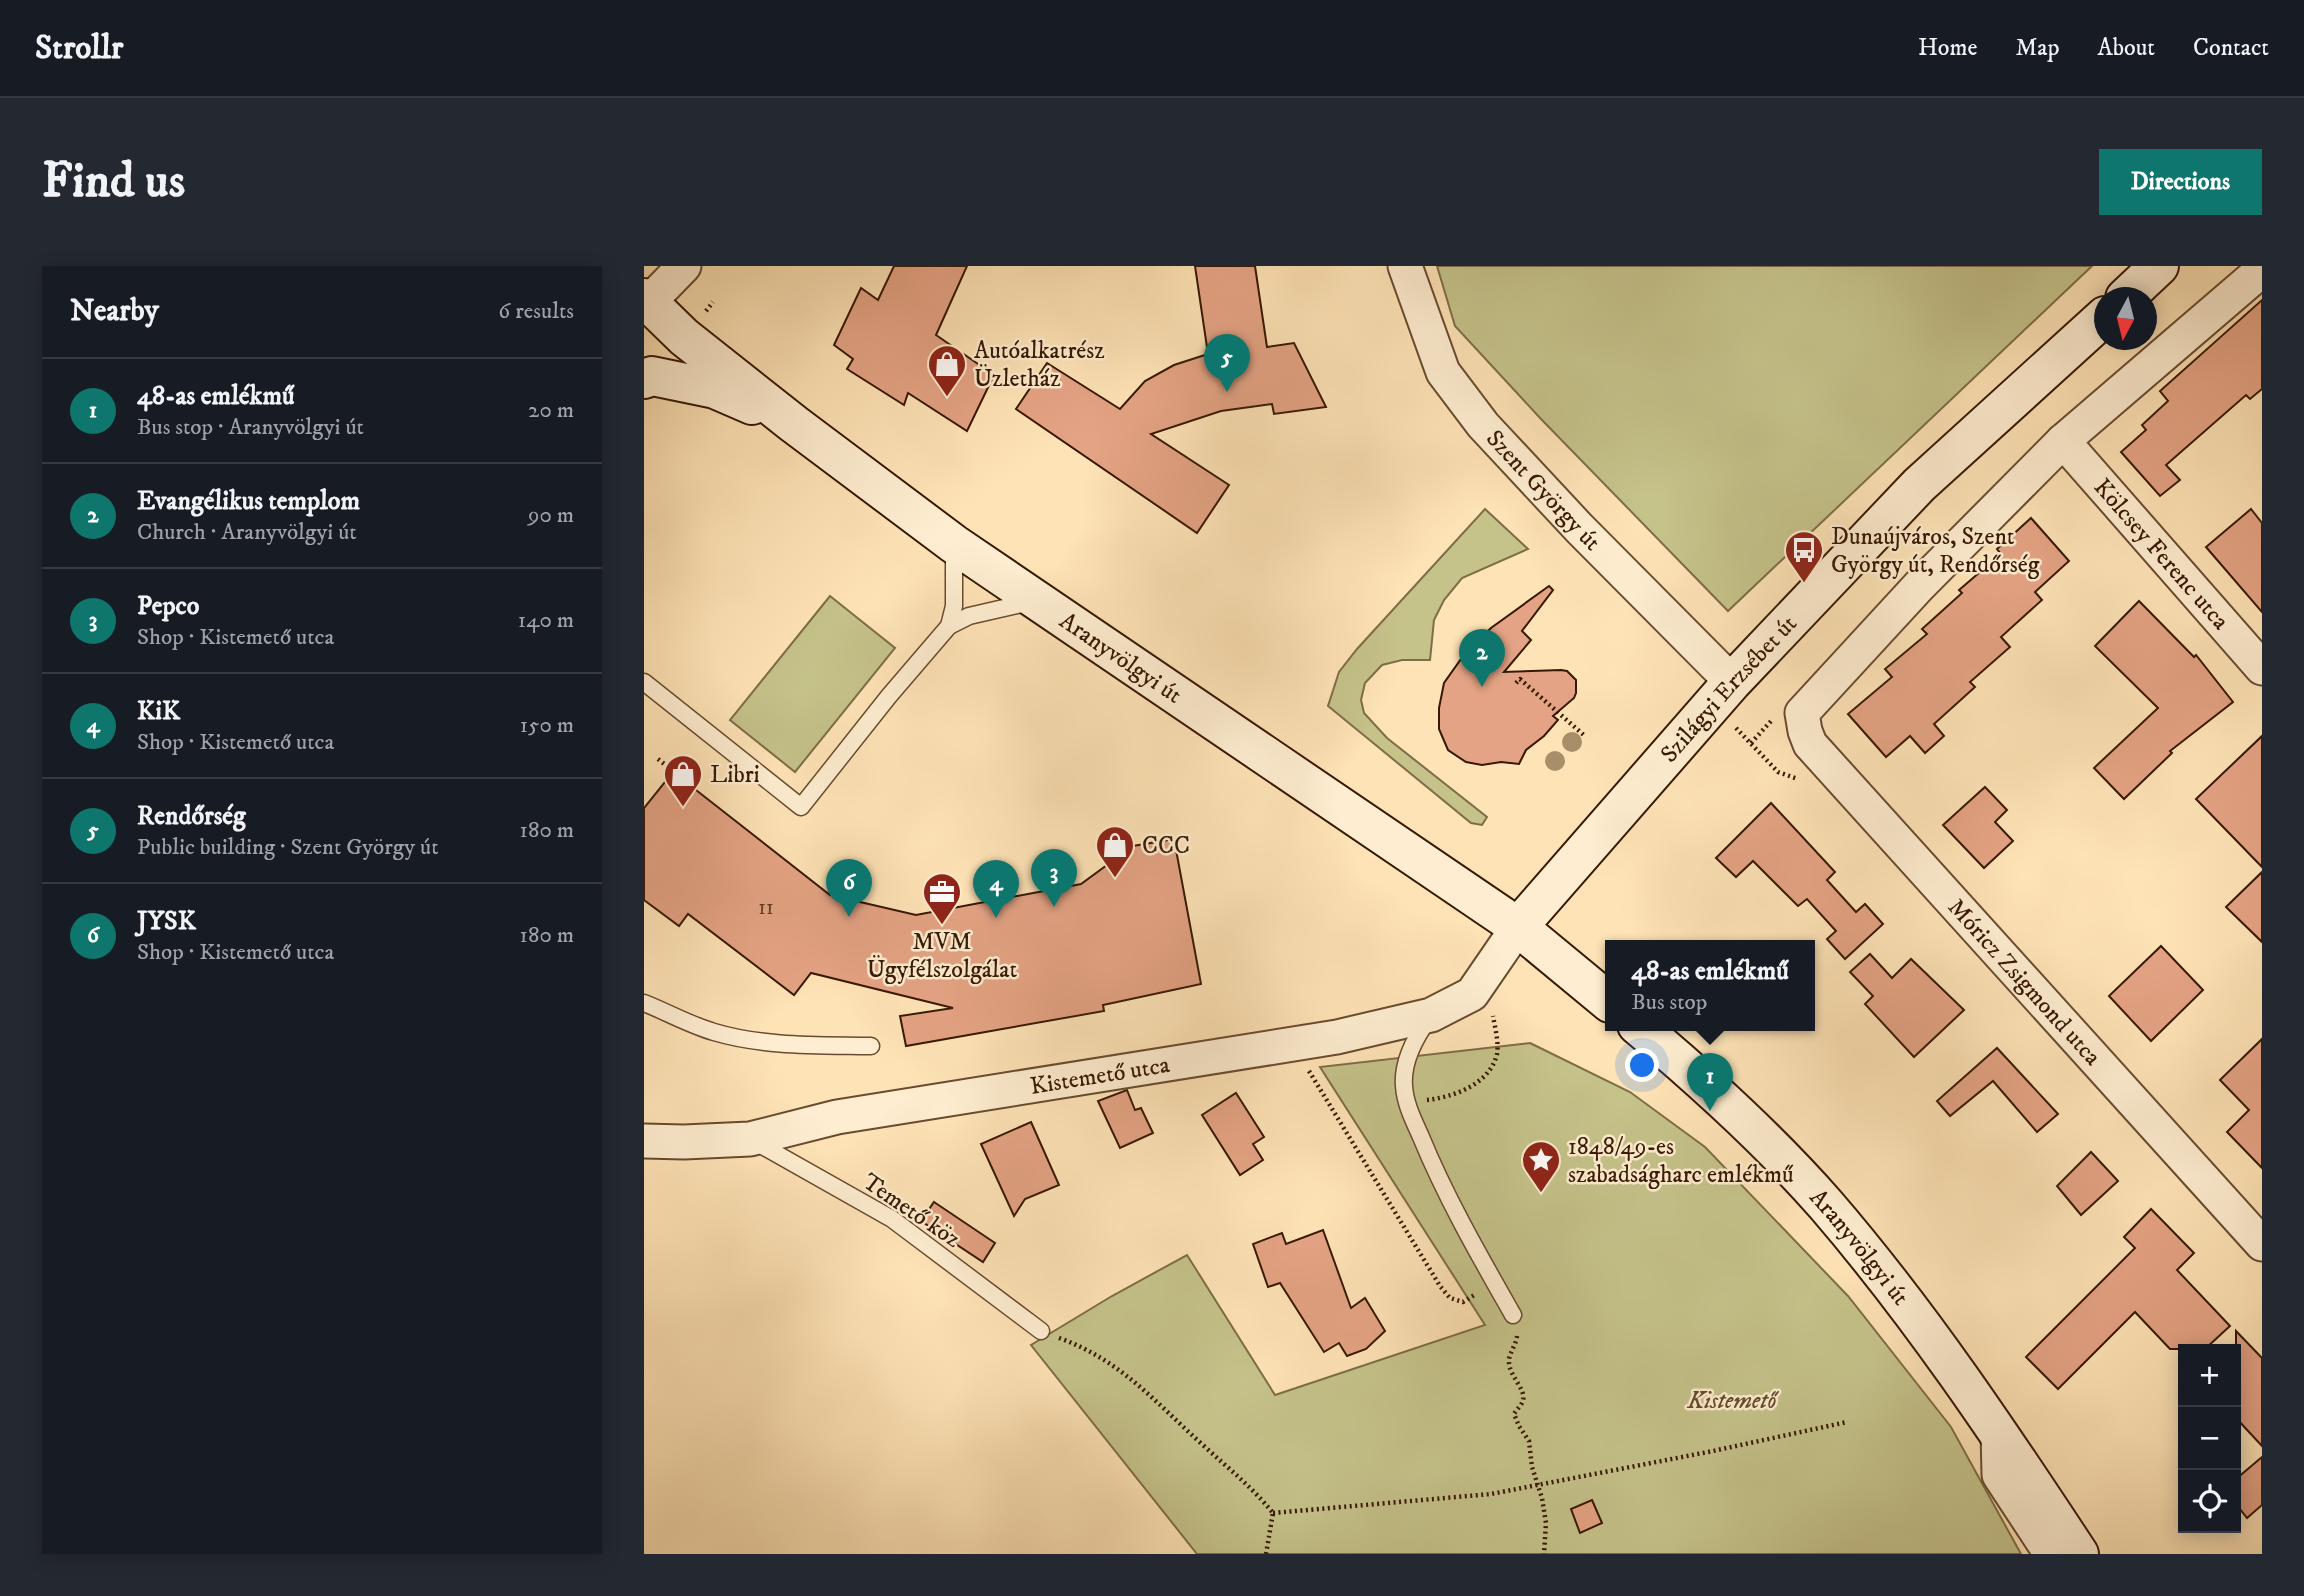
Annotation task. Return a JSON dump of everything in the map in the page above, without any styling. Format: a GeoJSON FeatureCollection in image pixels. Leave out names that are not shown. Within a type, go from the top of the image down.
{"type":"FeatureCollection","features":[{"type":"Feature","properties":{"kind":"street"},"geometry":{"type":"LineString","coordinates":[[646,303],[684,266]]}},
{"type":"Feature","properties":{"kind":"street","name":"Szent György út"},"geometry":{"type":"LineString","coordinates":[[1405,266],[1443,372],[1483,425],[1578,528],[1732,682]]}},
{"type":"Feature","properties":{"kind":"street"},"geometry":{"type":"LineString","coordinates":[[2137,287],[2159,266]]}},
{"type":"Feature","properties":{"kind":"street"},"geometry":{"type":"LineString","coordinates":[[2063,441],[2262,270]]}},
{"type":"Feature","properties":{"kind":"street","name":"Aranyvölgyi út"},"geometry":{"type":"LineString","coordinates":[[646,303],[684,337],[794,424],[954,544],[1518,927],[1605,999]]}},
{"type":"Feature","properties":{"kind":"street","name":"Szilágyi Erzsébet út"},"geometry":{"type":"LineString","coordinates":[[1518,927],[1732,682],[1919,485],[2094,326]]}},
{"type":"Feature","properties":{"kind":"street"},"geometry":{"type":"LineString","coordinates":[[644,379],[652,376],[715,389],[794,424]]}},
{"type":"Feature","properties":{"kind":"street","name":"Kölcsey Ferenc utca"},"geometry":{"type":"LineString","coordinates":[[2063,441],[2262,668]]}},
{"type":"Feature","properties":{"kind":"street","name":"Móricz Zsigmond utca"},"geometry":{"type":"LineString","coordinates":[[2063,441],[1919,586],[1802,713],[1805,731],[1810,744],[2262,1244]]}},
{"type":"Feature","properties":{"kind":"street","name":"Kistemető utca"},"geometry":{"type":"LineString","coordinates":[[644,1141],[750,1139],[837,1117],[1337,1037],[1432,1015],[1472,994],[1518,927]]}},
{"type":"Feature","properties":{"kind":"street","name":"Aranyvölgyi út"},"geometry":{"type":"LineString","coordinates":[[1644,1031],[1703,1080],[1825,1204],[1901,1297],[1998,1431],[2079,1554]]}},
{"type":"Feature","properties":{"kind":"street"},"geometry":{"type":"LineString","coordinates":[[1998,1431],[1999,1475],[2050,1554]]}},
{"type":"Feature","properties":{"kind":"lane"},"geometry":{"type":"LineString","coordinates":[[949,626],[954,606],[954,544]]}},
{"type":"Feature","properties":{"kind":"lane"},"geometry":{"type":"LineString","coordinates":[[644,682],[801,807],[889,696],[949,626],[968,616],[1037,600]]}},
{"type":"Feature","properties":{"kind":"lane"},"geometry":{"type":"LineString","coordinates":[[644,1003],[714,1032],[748,1039],[871,1046]]}},
{"type":"Feature","properties":{"kind":"lane"},"geometry":{"type":"LineString","coordinates":[[1432,1015],[1413,1043],[1404,1067],[1406,1101],[1430,1159],[1515,1320]]}},
{"type":"Feature","properties":{"kind":"lane","name":"Temető köz"},"geometry":{"type":"LineString","coordinates":[[750,1139],[892,1219],[1041,1331]]}},
{"type":"Feature","properties":{"kind":"path"},"geometry":{"type":"LineString","coordinates":[[1516,683],[1520,679],[1586,737]]}},
{"type":"Feature","properties":{"kind":"path"},"geometry":{"type":"LineString","coordinates":[[1735,728],[1751,743]]}},
{"type":"Feature","properties":{"kind":"path"},"geometry":{"type":"LineString","coordinates":[[658,759],[672,770]]}},
{"type":"Feature","properties":{"kind":"path"},"geometry":{"type":"LineString","coordinates":[[1406,1101],[1437,1099],[1451,1095],[1490,1072],[1497,1052],[1492,1008]]}},
{"type":"Feature","properties":{"kind":"path"},"geometry":{"type":"LineString","coordinates":[[1293,1044],[1445,1292],[1463,1302],[1494,1282]]}},
{"type":"Feature","properties":{"kind":"path"},"geometry":{"type":"LineString","coordinates":[[1515,1320],[1517,1341],[1508,1360],[1511,1373],[1524,1392],[1524,1397],[1514,1414],[1530,1441],[1532,1467],[1539,1484],[1546,1523],[1544,1554]]}},
{"type":"Feature","properties":{"kind":"path"},"geometry":{"type":"LineString","coordinates":[[1041,1331],[1085,1347],[1129,1376],[1253,1488],[1273,1513],[1266,1554]]}},
{"type":"Feature","properties":{"kind":"path"},"geometry":{"type":"LineString","coordinates":[[1273,1513],[1491,1494],[1847,1422]]}},
{"type":"Feature","properties":{"kind":"green space"},"geometry":{"type":"Polygon","coordinates":[[[1437,266],[2092,266],[1728,611],[1541,419],[1455,326],[1437,266]]]}},
{"type":"Feature","properties":{"kind":"green space"},"geometry":{"type":"Polygon","coordinates":[[[1485,509],[1528,549],[1462,578],[1444,600],[1434,620],[1430,660],[1402,660],[1382,665],[1365,683],[1361,700],[1364,713],[1387,738],[1487,817],[1482,825],[1471,823],[1328,706],[1339,672],[1357,649],[1485,509]]]}},
{"type":"Feature","properties":{"kind":"green space"},"geometry":{"type":"Polygon","coordinates":[[[830,596],[895,648],[795,772],[730,720],[830,596]]]}},
{"type":"Feature","properties":{"kind":"green space","name":"Kistemető"},"geometry":{"type":"Polygon","coordinates":[[[1530,1043],[1630,1092],[1705,1147],[1848,1296],[1951,1427],[2021,1554],[1197,1554],[1031,1345],[1187,1255],[1275,1395],[1485,1325],[1320,1067],[1530,1043]]]}},
{"type":"Feature","properties":{"kind":"building"},"geometry":{"type":"Polygon","coordinates":[[[894,266],[967,266],[936,335],[994,375],[967,431],[908,393],[904,405],[847,369],[853,359],[834,345],[861,288],[878,300],[894,266]]]}},
{"type":"Feature","properties":{"kind":"building"},"geometry":{"type":"Polygon","coordinates":[[[1195,266],[1255,266],[1267,347],[1294,343],[1326,407],[1274,414],[1272,404],[1221,411],[1151,434],[1229,485],[1197,533],[1016,409],[1047,363],[1120,409],[1145,381],[1174,365],[1208,354],[1195,266]]]}},
{"type":"Feature","properties":{"kind":"building"},"geometry":{"type":"Polygon","coordinates":[[[2262,300],[2262,389],[2250,399],[2246,395],[2166,465],[2180,480],[2160,496],[2121,452],[2146,430],[2142,425],[2168,401],[2160,391],[2262,300]]]}},
{"type":"Feature","properties":{"kind":"building"},"geometry":{"type":"Polygon","coordinates":[[[2251,509],[2262,523],[2262,612],[2206,547],[2251,509]]]}},
{"type":"Feature","properties":{"kind":"building"},"geometry":{"type":"Polygon","coordinates":[[[2031,518],[2069,561],[2035,592],[2042,600],[2001,637],[2010,647],[1970,682],[1975,687],[1934,724],[1944,736],[1925,753],[1910,736],[1886,757],[1848,714],[1892,677],[1885,669],[1927,634],[1922,629],[1962,593],[1959,590],[2001,554],[1997,549],[2031,518]]]}},
{"type":"Feature","properties":{"kind":"building"},"geometry":{"type":"Polygon","coordinates":[[[1549,586],[1553,590],[1522,631],[1531,640],[1504,672],[1567,671],[1576,680],[1574,698],[1553,716],[1558,720],[1526,750],[1519,764],[1501,762],[1482,765],[1466,762],[1448,750],[1439,729],[1439,708],[1444,683],[1466,652],[1491,628],[1549,586]]]}},
{"type":"Feature","properties":{"kind":"building"},"geometry":{"type":"Polygon","coordinates":[[[2139,601],[2194,657],[2196,655],[2233,702],[2170,751],[2172,753],[2124,799],[2094,768],[2158,708],[2095,646],[2139,601]]]}},
{"type":"Feature","properties":{"kind":"building"},"geometry":{"type":"Polygon","coordinates":[[[2262,736],[2262,867],[2196,799],[2262,736]]]}},
{"type":"Feature","properties":{"kind":"building"},"geometry":{"type":"Polygon","coordinates":[[[673,772],[830,895],[916,915],[1081,884],[1133,846],[1174,839],[1201,984],[1103,1005],[1104,1011],[906,1046],[900,1016],[953,1008],[811,973],[794,995],[688,914],[679,926],[644,900],[644,808],[673,772]]]}},
{"type":"Feature","properties":{"kind":"building"},"geometry":{"type":"Polygon","coordinates":[[[1985,787],[2007,810],[1995,822],[2013,841],[1984,868],[1943,825],[1985,787]]]}},
{"type":"Feature","properties":{"kind":"building"},"geometry":{"type":"Polygon","coordinates":[[[1771,803],[1835,872],[1827,880],[1856,912],[1865,904],[1883,924],[1845,959],[1827,939],[1836,931],[1807,899],[1798,906],[1753,861],[1736,877],[1716,858],[1771,803]]]}},
{"type":"Feature","properties":{"kind":"building"},"geometry":{"type":"Polygon","coordinates":[[[2262,872],[2262,942],[2226,907],[2262,872]]]}},
{"type":"Feature","properties":{"kind":"building"},"geometry":{"type":"Polygon","coordinates":[[[2161,946],[2203,990],[2151,1041],[2109,996],[2161,946]]]}},
{"type":"Feature","properties":{"kind":"building"},"geometry":{"type":"Polygon","coordinates":[[[1870,954],[1892,978],[1911,959],[1964,1010],[1914,1057],[1865,1004],[1873,996],[1850,972],[1870,954]]]}},
{"type":"Feature","properties":{"kind":"building"},"geometry":{"type":"Polygon","coordinates":[[[2262,1039],[2262,1168],[2227,1132],[2249,1110],[2220,1080],[2262,1039]]]}},
{"type":"Feature","properties":{"kind":"building"},"geometry":{"type":"Polygon","coordinates":[[[1997,1048],[2058,1114],[2037,1132],[1993,1081],[1950,1116],[1937,1101],[1997,1048]]]}},
{"type":"Feature","properties":{"kind":"building"},"geometry":{"type":"Polygon","coordinates":[[[1127,1090],[1135,1110],[1141,1108],[1153,1133],[1120,1148],[1098,1101],[1127,1090]]]}},
{"type":"Feature","properties":{"kind":"building"},"geometry":{"type":"Polygon","coordinates":[[[1236,1093],[1264,1137],[1253,1144],[1263,1160],[1240,1175],[1202,1115],[1236,1093]]]}},
{"type":"Feature","properties":{"kind":"building"},"geometry":{"type":"Polygon","coordinates":[[[1031,1122],[1059,1185],[1025,1199],[1014,1216],[981,1144],[1031,1122]]]}},
{"type":"Feature","properties":{"kind":"building"},"geometry":{"type":"Polygon","coordinates":[[[2091,1152],[2118,1181],[2081,1215],[2057,1186],[2091,1152]]]}},
{"type":"Feature","properties":{"kind":"building"},"geometry":{"type":"Polygon","coordinates":[[[934,1202],[995,1243],[983,1262],[921,1221],[934,1202]]]}},
{"type":"Feature","properties":{"kind":"building"},"geometry":{"type":"Polygon","coordinates":[[[2151,1209],[2194,1253],[2177,1270],[2230,1326],[2210,1344],[2178,1344],[2178,1349],[2170,1349],[2135,1312],[2058,1389],[2026,1357],[2135,1248],[2124,1237],[2151,1209]]]}},
{"type":"Feature","properties":{"kind":"building"},"geometry":{"type":"Polygon","coordinates":[[[1323,1230],[1351,1308],[1365,1298],[1385,1331],[1366,1349],[1347,1356],[1339,1343],[1324,1352],[1280,1283],[1268,1287],[1253,1244],[1282,1233],[1286,1244],[1323,1230]]]}},
{"type":"Feature","properties":{"kind":"building"},"geometry":{"type":"Polygon","coordinates":[[[2236,1331],[2262,1358],[2262,1446],[2241,1423],[2241,1344],[2236,1344],[2236,1331]]]}},
{"type":"Feature","properties":{"kind":"building"},"geometry":{"type":"Polygon","coordinates":[[[2262,1457],[2262,1505],[2247,1518],[2241,1510],[2241,1475],[2262,1457]]]}},
{"type":"Feature","properties":{"kind":"building"},"geometry":{"type":"Polygon","coordinates":[[[1592,1500],[1602,1523],[1580,1533],[1571,1509],[1592,1500]]]}},
{"type":"Feature","properties":{"kind":"place","name":"Rendőrség"},"geometry":{"type":"Point","coordinates":[1227,392]}},
{"type":"Feature","properties":{"kind":"place","name":"Autóalkatrész Üzletház"},"geometry":{"type":"Point","coordinates":[947,398]}},
{"type":"Feature","properties":{"kind":"place","name":"Dunaújváros, Szent György út, Rendőrség"},"geometry":{"type":"Point","coordinates":[1804,584]}},
{"type":"Feature","properties":{"kind":"place","name":"Evangélikus templom"},"geometry":{"type":"Point","coordinates":[1482,687]}},
{"type":"Feature","properties":{"kind":"place","name":"Libri"},"geometry":{"type":"Point","coordinates":[683,808]}},
{"type":"Feature","properties":{"kind":"place","name":"CCC"},"geometry":{"type":"Point","coordinates":[1115,879]}},
{"type":"Feature","properties":{"kind":"place","name":"Pepco"},"geometry":{"type":"Point","coordinates":[1054,907]}},
{"type":"Feature","properties":{"kind":"place","name":"JYSK"},"geometry":{"type":"Point","coordinates":[849,917]}},
{"type":"Feature","properties":{"kind":"place","name":"KiK"},"geometry":{"type":"Point","coordinates":[996,918]}},
{"type":"Feature","properties":{"kind":"place","name":"MVM Ügyfélszolgálat"},"geometry":{"type":"Point","coordinates":[942,926]}},
{"type":"Feature","properties":{"kind":"place","name":"48-as emlékmű"},"geometry":{"type":"Point","coordinates":[1710,1111]}},
{"type":"Feature","properties":{"kind":"place","name":"1848/49-es szabadságharc emlékmű"},"geometry":{"type":"Point","coordinates":[1541,1194]}}]}
